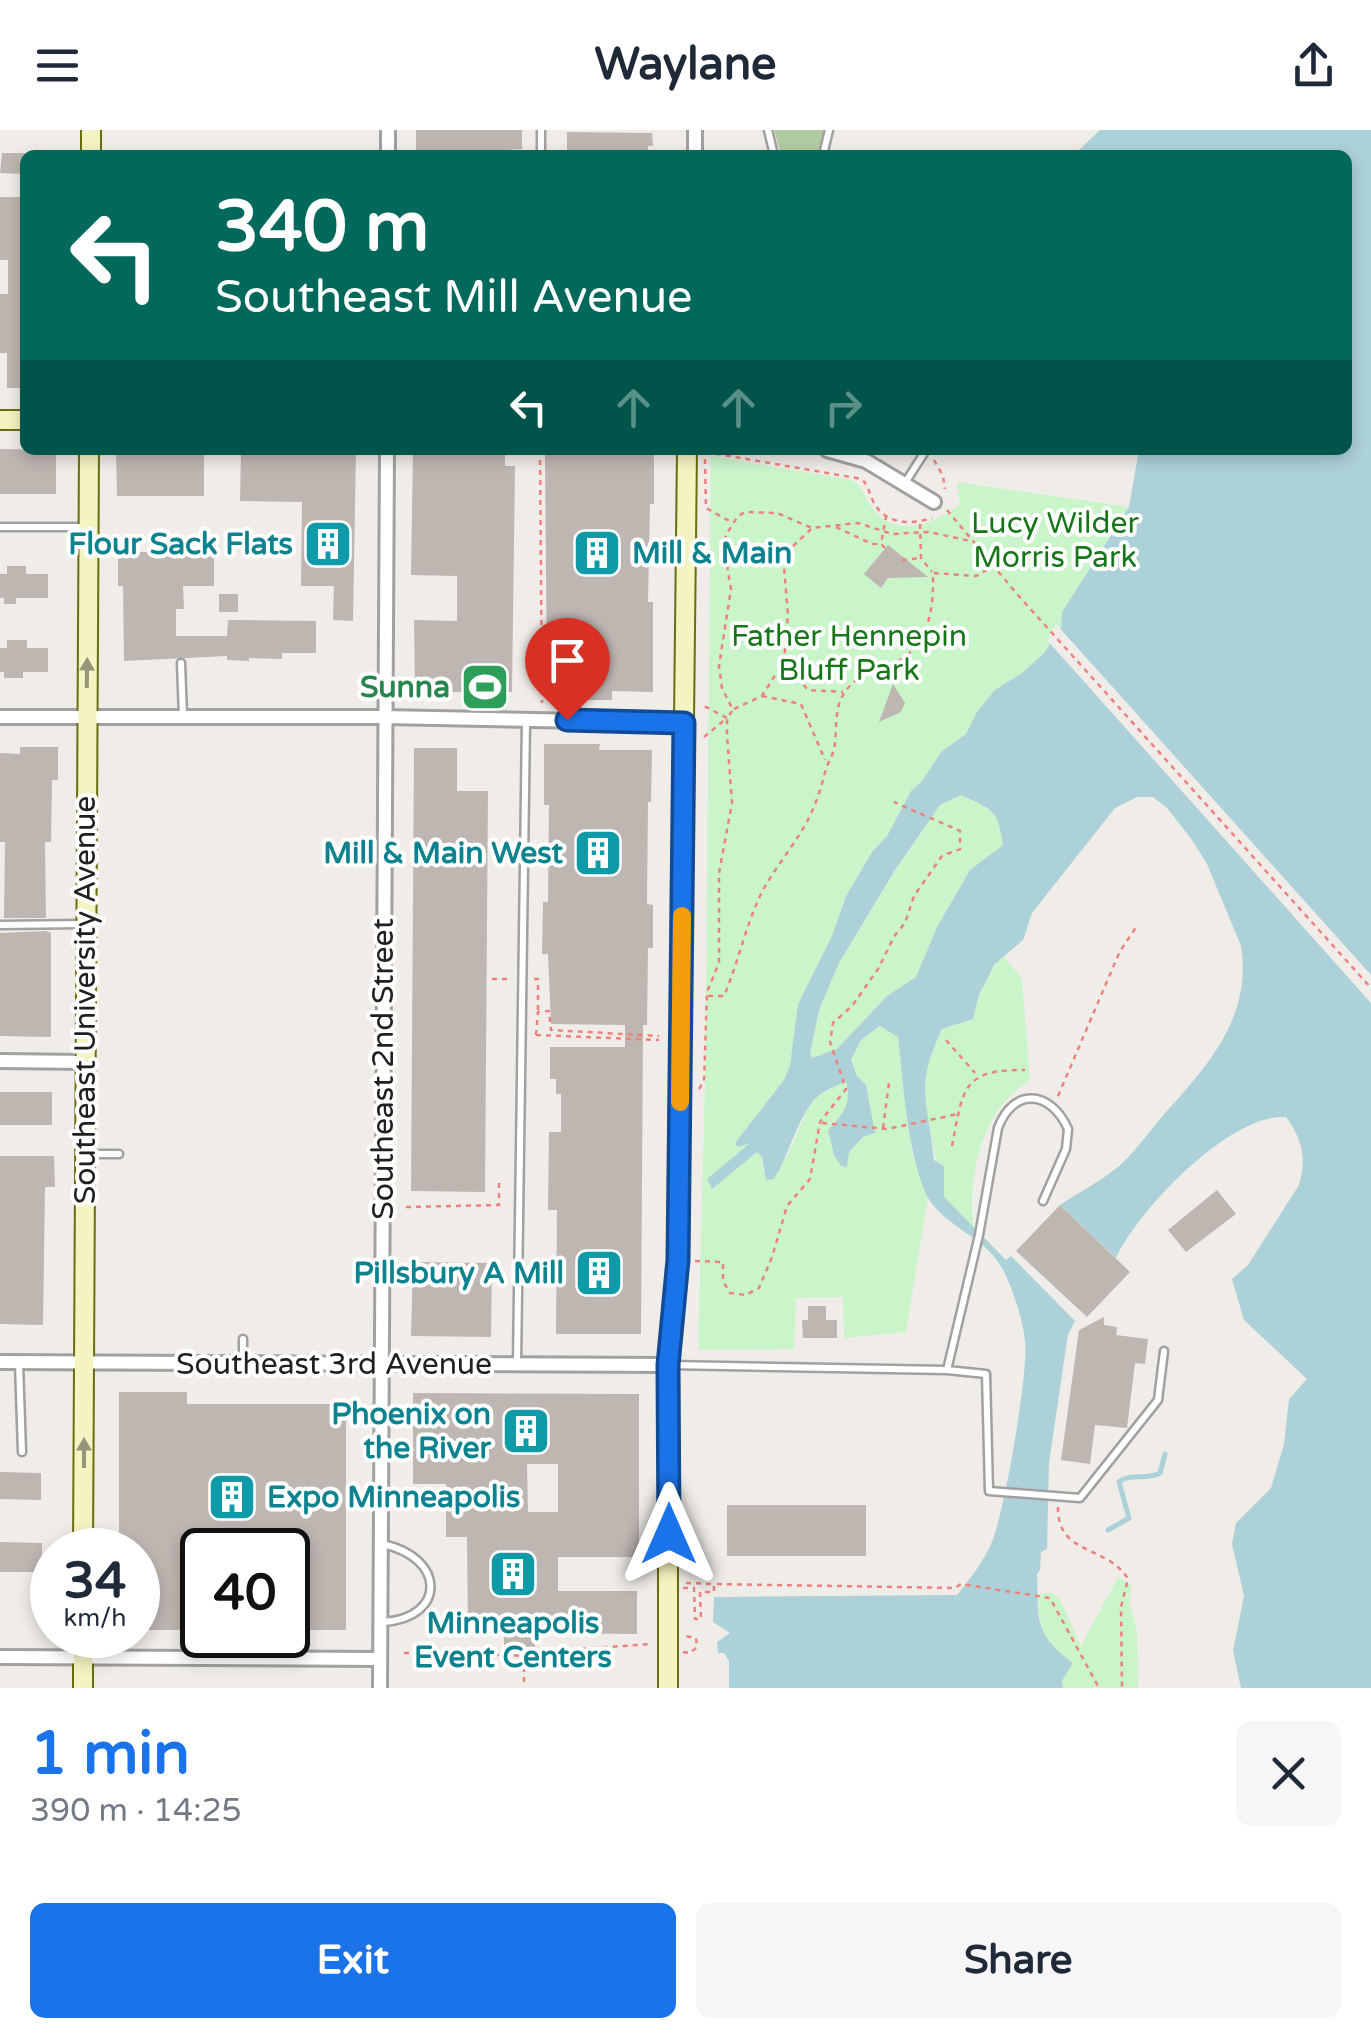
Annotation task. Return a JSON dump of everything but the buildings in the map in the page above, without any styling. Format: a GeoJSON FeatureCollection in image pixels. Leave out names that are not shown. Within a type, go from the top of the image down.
{"type":"FeatureCollection","features":[{"type":"Feature","properties":{"kind":"street","name":"Southeast University Avenue"},"geometry":{"type":"LineString","coordinates":[[83,1528],[89,455]]}},
{"type":"Feature","properties":{"kind":"street","name":"Southeast 2nd Street"},"geometry":{"type":"LineString","coordinates":[[380,1688],[387,455]]}},
{"type":"Feature","properties":{"kind":"street"},"geometry":{"type":"LineString","coordinates":[[668,1688],[668,1365],[678,1260],[684,723],[696,455]]}},
{"type":"Feature","properties":{"kind":"street"},"geometry":{"type":"LineString","coordinates":[[867,456],[934,502]]}},
{"type":"Feature","properties":{"kind":"street"},"geometry":{"type":"LineString","coordinates":[[0,717],[385,717],[684,723]]}},
{"type":"Feature","properties":{"kind":"street"},"geometry":{"type":"LineString","coordinates":[[0,1061],[85,1062]]}},
{"type":"Feature","properties":{"kind":"street","name":"Southeast 3rd Avenue"},"geometry":{"type":"LineString","coordinates":[[0,1362],[668,1365]]}},
{"type":"Feature","properties":{"kind":"street"},"geometry":{"type":"LineString","coordinates":[[0,1657],[30,1657]]}},
{"type":"Feature","properties":{"kind":"street"},"geometry":{"type":"LineString","coordinates":[[83,1688],[83,1658],[380,1659]]}},
{"type":"Feature","properties":{"kind":"lane"},"geometry":{"type":"LineString","coordinates":[[904,484],[923,455]]}},
{"type":"Feature","properties":{"kind":"lane"},"geometry":{"type":"LineString","coordinates":[[0,527],[89,526]]}},
{"type":"Feature","properties":{"kind":"lane"},"geometry":{"type":"LineString","coordinates":[[181,662],[183,717]]}},
{"type":"Feature","properties":{"kind":"lane"},"geometry":{"type":"LineString","coordinates":[[518,1364],[526,719]]}},
{"type":"Feature","properties":{"kind":"lane"},"geometry":{"type":"LineString","coordinates":[[0,925],[85,924]]}},
{"type":"Feature","properties":{"kind":"lane"},"geometry":{"type":"LineString","coordinates":[[946,1370],[1003,1114],[1032,1098],[1045,1100],[1062,1117],[1068,1139],[1044,1201]]}},
{"type":"Feature","properties":{"kind":"lane"},"geometry":{"type":"LineString","coordinates":[[86,1154],[119,1154]]}},
{"type":"Feature","properties":{"kind":"lane"},"geometry":{"type":"LineString","coordinates":[[243,1339],[243,1364]]}},
{"type":"Feature","properties":{"kind":"lane"},"geometry":{"type":"LineString","coordinates":[[668,1365],[986,1374],[989,1491],[1080,1498],[1158,1400],[1164,1351]]}},
{"type":"Feature","properties":{"kind":"lane"},"geometry":{"type":"LineString","coordinates":[[18,1362],[22,1452]]}},
{"type":"Feature","properties":{"kind":"lane"},"geometry":{"type":"LineString","coordinates":[[380,1543],[416,1556],[426,1570],[430,1590],[422,1607],[408,1618],[380,1622]]}},
{"type":"Feature","properties":{"kind":"path"},"geometry":{"type":"LineString","coordinates":[[540,455],[541,719]]}},
{"type":"Feature","properties":{"kind":"path"},"geometry":{"type":"LineString","coordinates":[[697,455],[706,508],[732,522]]}},
{"type":"Feature","properties":{"kind":"path"},"geometry":{"type":"LineString","coordinates":[[707,996],[724,996],[762,892],[816,802],[826,761],[832,755],[834,727],[845,692],[861,676],[901,660],[916,646],[932,616],[933,573],[921,558],[920,522],[904,523],[886,517],[876,508],[862,479],[720,455]]}},
{"type":"Feature","properties":{"kind":"path"},"geometry":{"type":"LineString","coordinates":[[934,502],[950,512],[1018,594],[1371,988]]}},
{"type":"Feature","properties":{"kind":"path"},"geometry":{"type":"LineString","coordinates":[[733,710],[722,688],[719,666],[732,589],[724,548],[732,522],[746,512],[777,513],[812,528],[858,523],[892,534],[930,532],[975,542]]}},
{"type":"Feature","properties":{"kind":"path"},"geometry":{"type":"LineString","coordinates":[[885,548],[882,544],[886,517]]}},
{"type":"Feature","properties":{"kind":"path"},"geometry":{"type":"LineString","coordinates":[[835,526],[872,544],[882,544]]}},
{"type":"Feature","properties":{"kind":"path"},"geometry":{"type":"LineString","coordinates":[[704,737],[733,710],[762,696],[784,662],[788,616],[784,567],[788,551],[812,528]]}},
{"type":"Feature","properties":{"kind":"path"},"geometry":{"type":"LineString","coordinates":[[902,560],[921,558]]}},
{"type":"Feature","properties":{"kind":"path"},"geometry":{"type":"LineString","coordinates":[[933,573],[976,576],[994,566]]}},
{"type":"Feature","properties":{"kind":"path"},"geometry":{"type":"LineString","coordinates":[[784,662],[808,690],[845,692]]}},
{"type":"Feature","properties":{"kind":"path"},"geometry":{"type":"LineString","coordinates":[[762,696],[801,704],[826,761]]}},
{"type":"Feature","properties":{"kind":"path"},"geometry":{"type":"LineString","coordinates":[[704,706],[728,718]]}},
{"type":"Feature","properties":{"kind":"path"},"geometry":{"type":"LineString","coordinates":[[694,1097],[704,1081],[707,996],[719,963],[719,873],[732,803],[728,718]]}},
{"type":"Feature","properties":{"kind":"path"},"geometry":{"type":"LineString","coordinates":[[692,1261],[723,1262],[723,1281],[730,1293],[746,1295],[759,1288],[787,1206],[810,1179],[822,1123],[846,1090],[830,1042],[833,1024],[852,1006],[878,969],[895,934],[905,923],[914,896],[942,856],[960,849],[960,831],[894,802]]}},
{"type":"Feature","properties":{"kind":"path"},"geometry":{"type":"LineString","coordinates":[[1053,1107],[1120,951],[1136,926]]}},
{"type":"Feature","properties":{"kind":"path"},"geometry":{"type":"LineString","coordinates":[[536,1034],[538,1012],[549,1011],[551,1030],[659,1038],[546,1035]]}},
{"type":"Feature","properties":{"kind":"path"},"geometry":{"type":"LineString","coordinates":[[946,1040],[977,1075]]}},
{"type":"Feature","properties":{"kind":"path"},"geometry":{"type":"LineString","coordinates":[[952,1146],[969,1083],[977,1075],[1001,1069],[1025,1070]]}},
{"type":"Feature","properties":{"kind":"path"},"geometry":{"type":"LineString","coordinates":[[883,1129],[889,1083]]}},
{"type":"Feature","properties":{"kind":"path"},"geometry":{"type":"LineString","coordinates":[[822,1123],[883,1129],[958,1114]]}},
{"type":"Feature","properties":{"kind":"path"},"geometry":{"type":"LineString","coordinates":[[406,1206],[498,1205],[499,1183]]}},
{"type":"Feature","properties":{"kind":"path"},"geometry":{"type":"LineString","coordinates":[[1057,1496],[1058,1523],[1069,1539],[1122,1568],[1128,1579],[1121,1606],[1122,1688]]}},
{"type":"Feature","properties":{"kind":"path"},"geometry":{"type":"LineString","coordinates":[[714,1584],[714,1592],[700,1592],[701,1619],[695,1619],[694,1588],[682,1586],[714,1584],[956,1588],[960,1584],[1050,1598],[1099,1688]]}},
{"type":"Feature","properties":{"kind":"path"},"geometry":{"type":"LineString","coordinates":[[682,1638],[692,1636],[697,1643],[694,1651],[682,1652]]}},
{"type":"Feature","properties":{"kind":"path"},"geometry":{"type":"LineString","coordinates":[[404,1653],[541,1656],[653,1644]]}},
{"type":"Feature","properties":{"kind":"path"},"geometry":{"type":"LineString","coordinates":[[524,1647],[524,1685]]}},
{"type":"Feature","properties":{"kind":"green space"},"geometry":{"type":"Polygon","coordinates":[[[774,130],[824,130],[822,150],[780,150],[774,130]]]}},
{"type":"Feature","properties":{"kind":"green space","name":"Father Hennepin Bluff Park"},"geometry":{"type":"Polygon","coordinates":[[[711,456],[852,480],[885,520],[906,526],[929,522],[960,504],[957,482],[1129,507],[1062,612],[1061,628],[1044,653],[995,691],[977,712],[967,733],[941,753],[911,791],[887,836],[872,852],[846,896],[832,936],[798,1004],[791,1066],[735,1143],[749,1141],[762,1157],[763,1171],[787,1157],[807,1110],[819,1095],[847,1080],[848,1152],[874,1132],[866,1085],[857,1076],[851,1060],[861,1040],[881,1026],[898,1036],[913,1156],[928,1197],[906,1332],[844,1338],[843,1297],[796,1298],[794,1349],[698,1350],[705,1085],[711,456]]]}},
{"type":"Feature","properties":{"kind":"green space"},"geometry":{"type":"Polygon","coordinates":[[[960,795],[992,812],[1004,845],[970,870],[937,927],[916,977],[887,996],[837,1049],[812,1058],[819,1010],[839,963],[940,805],[960,795]]]}},
{"type":"Feature","properties":{"kind":"green space"},"geometry":{"type":"Polygon","coordinates":[[[1003,955],[1022,979],[1030,1081],[1003,1104],[985,1135],[975,1171],[973,1231],[944,1197],[923,1079],[927,1060],[942,1029],[973,1019],[988,977],[1003,955]]]}},
{"type":"Feature","properties":{"kind":"green space"},"geometry":{"type":"Polygon","coordinates":[[[1118,1577],[1132,1585],[1129,1601],[1137,1630],[1138,1688],[1063,1688],[1062,1681],[1072,1663],[1044,1634],[1038,1594],[1052,1592],[1060,1600],[1081,1646],[1118,1577]]]}},
{"type":"Feature","properties":{"kind":"water"},"geometry":{"type":"Polygon","coordinates":[[[1100,130],[1371,130],[1371,1688],[1241,1688],[1233,1651],[1244,1596],[1232,1544],[1236,1523],[1271,1488],[1284,1444],[1289,1399],[1307,1379],[1244,1320],[1232,1279],[1248,1265],[1299,1185],[1303,1157],[1286,1117],[1264,1120],[1213,1147],[1144,1215],[1116,1258],[1060,1205],[1111,1172],[1135,1150],[1208,1062],[1240,997],[1241,946],[1207,864],[1167,808],[1153,797],[1137,797],[1115,808],[1032,913],[1023,940],[994,965],[979,995],[973,1019],[942,1029],[926,1081],[934,1160],[944,1166],[944,1197],[1006,1260],[1011,1256],[1075,1321],[1068,1334],[1049,1463],[1047,1549],[1041,1552],[1037,1574],[1045,1634],[1073,1663],[1062,1681],[1063,1688],[729,1688],[729,1661],[724,1653],[718,1653],[717,1642],[730,1633],[713,1622],[714,1597],[957,1595],[991,1544],[1009,1475],[1019,1411],[1025,1357],[1022,1323],[1006,1276],[994,1256],[938,1211],[923,1187],[909,1132],[898,1037],[880,1026],[861,1040],[851,1060],[857,1076],[866,1085],[875,1133],[863,1137],[849,1152],[847,1167],[841,1166],[834,1155],[828,1130],[845,1108],[846,1081],[810,1105],[774,1179],[766,1180],[762,1157],[757,1152],[712,1189],[707,1179],[750,1143],[738,1147],[735,1143],[784,1080],[790,1066],[798,1004],[832,936],[846,896],[872,852],[887,836],[911,791],[941,752],[966,734],[995,690],[1044,653],[1061,628],[1062,612],[1129,507],[1138,455],[1352,455],[1352,150],[1079,150],[1100,130]],[[961,795],[940,805],[839,963],[819,1010],[812,1058],[837,1049],[887,996],[916,977],[937,927],[970,870],[1003,845],[996,817],[961,795]]]}},
{"type":"Feature","properties":{"kind":"pier"},"geometry":{"type":"Polygon","coordinates":[[[1056,624],[1371,975],[1371,1003],[1047,640],[1056,624]]]}},
{"type":"Feature","properties":{"kind":"waterway"},"geometry":{"type":"LineString","coordinates":[[1108,1530],[1129,1518],[1119,1482],[1160,1473],[1165,1454]]}},
{"type":"Feature","properties":{"kind":"slow traffic"},"geometry":{"type":"LineString","coordinates":[[680,1102],[682,916]]}},
{"type":"Feature","properties":{"kind":"place","name":"Flour Sack Flats"},"geometry":{"type":"Point","coordinates":[328,544]}},
{"type":"Feature","properties":{"kind":"place","name":"Mill & Main"},"geometry":{"type":"Point","coordinates":[597,553]}},
{"type":"Feature","properties":{"kind":"place","name":"Sunna"},"geometry":{"type":"Point","coordinates":[485,687]}},
{"type":"Feature","properties":{"kind":"place","name":"Mill & Main West"},"geometry":{"type":"Point","coordinates":[598,853]}},
{"type":"Feature","properties":{"kind":"place","name":"Pillsbury A Mill"},"geometry":{"type":"Point","coordinates":[599,1273]}},
{"type":"Feature","properties":{"kind":"place","name":"Phoenix on the River"},"geometry":{"type":"Point","coordinates":[526,1431]}},
{"type":"Feature","properties":{"kind":"place","name":"Expo Minneapolis"},"geometry":{"type":"Point","coordinates":[232,1497]}},
{"type":"Feature","properties":{"kind":"place","name":"Minneapolis Event Centers"},"geometry":{"type":"Point","coordinates":[513,1574]}},
{"type":"Feature","properties":{"kind":"route"},"geometry":{"type":"LineString","coordinates":[[567,720],[684,723],[678,1260],[668,1365],[669,1534]]}},
{"type":"Feature","properties":{"kind":"park label","name":"Lucy Wilder Morris Park"},"geometry":{"type":"Point","coordinates":[1055,540]}}]}
